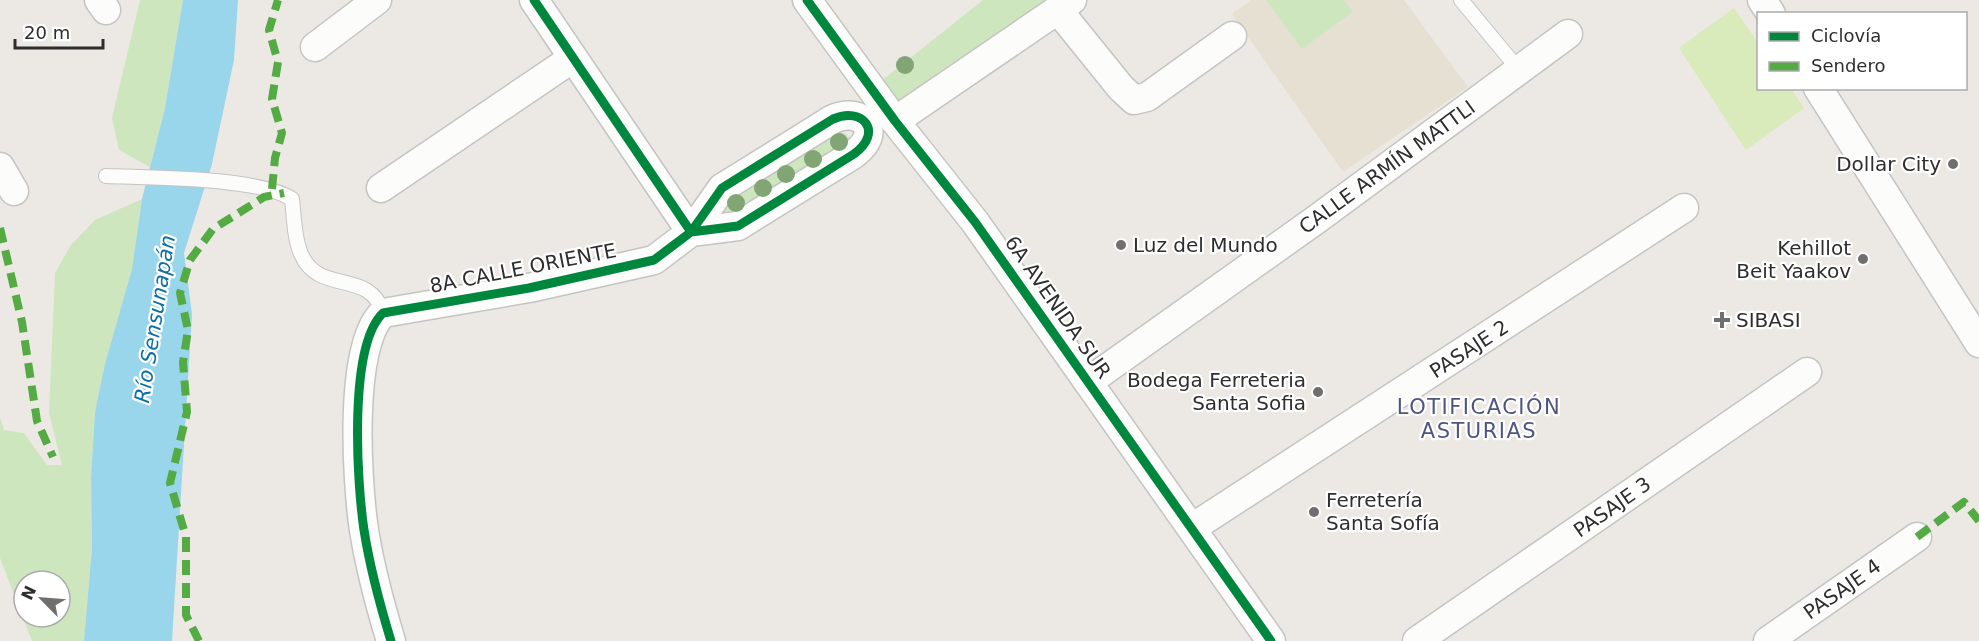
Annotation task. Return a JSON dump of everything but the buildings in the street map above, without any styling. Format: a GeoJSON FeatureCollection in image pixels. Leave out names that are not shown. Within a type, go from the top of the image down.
{"type":"FeatureCollection","features":[{"type":"Feature","properties":{"kind":"street"},"geometry":{"type":"LineString","coordinates":[[315,47],[377,0]]}},
{"type":"Feature","properties":{"kind":"street"},"geometry":{"type":"LineString","coordinates":[[534,0],[691,232]]}},
{"type":"Feature","properties":{"kind":"street","name":"6A AVENIDA SUR"},"geometry":{"type":"LineString","coordinates":[[807,0],[883,118],[975,222],[1271,641]]}},
{"type":"Feature","properties":{"kind":"street"},"geometry":{"type":"LineString","coordinates":[[883,118],[1065,5],[1109,74],[1134,100],[1147,97],[1232,36]]}},
{"type":"Feature","properties":{"kind":"street","name":"CALLE ARMÍN MATTLI"},"geometry":{"type":"LineString","coordinates":[[1088,382],[1317,219],[1568,34]]}},
{"type":"Feature","properties":{"kind":"street"},"geometry":{"type":"LineString","coordinates":[[381,188],[573,58]]}},
{"type":"Feature","properties":{"kind":"street"},"geometry":{"type":"LineString","coordinates":[[1819,90],[1979,343]]}},
{"type":"Feature","properties":{"kind":"street","name":"8A CALLE ORIENTE"},"geometry":{"type":"LineString","coordinates":[[383,313],[529,288],[654,260],[691,232],[722,188],[833,119],[845,114],[883,118]]}},
{"type":"Feature","properties":{"kind":"street","name":"8A CALLE ORIENTE"},"geometry":{"type":"LineString","coordinates":[[691,232],[738,226],[866,146],[870,134],[883,118]]}},
{"type":"Feature","properties":{"kind":"street","name":"PASAJE 2"},"geometry":{"type":"LineString","coordinates":[[1192,528],[1684,208]]}},
{"type":"Feature","properties":{"kind":"street"},"geometry":{"type":"LineString","coordinates":[[383,313],[375,321],[368,338],[359,412],[359,478],[364,530],[391,641]]}},
{"type":"Feature","properties":{"kind":"street","name":"PASAJE 3"},"geometry":{"type":"LineString","coordinates":[[1417,641],[1807,372]]}},
{"type":"Feature","properties":{"kind":"street","name":"PASAJE 4"},"geometry":{"type":"LineString","coordinates":[[1768,641],[1917,537]]}},
{"type":"Feature","properties":{"kind":"lane"},"geometry":{"type":"LineString","coordinates":[[1461,0],[1519,70]]}},
{"type":"Feature","properties":{"kind":"lane"},"geometry":{"type":"LineString","coordinates":[[106,176],[225,183],[272,189],[292,199],[301,254],[310,270],[324,277],[368,290],[379,299],[383,313]]}},
{"type":"Feature","properties":{"kind":"shaded area"},"geometry":{"type":"Polygon","coordinates":[[[1251,0],[1404,0],[1468,87],[1343,172],[1232,14],[1251,0]]]}},
{"type":"Feature","properties":{"kind":"green space"},"geometry":{"type":"Polygon","coordinates":[[[140,0],[183,0],[165,108],[150,167],[119,150],[112,118],[140,0]]]}},
{"type":"Feature","properties":{"kind":"green space"},"geometry":{"type":"Polygon","coordinates":[[[983,0],[1062,0],[900,114],[880,82],[983,0]]]}},
{"type":"Feature","properties":{"kind":"green space"},"geometry":{"type":"Polygon","coordinates":[[[1266,0],[1344,0],[1353,12],[1302,49],[1266,0]]]}},
{"type":"Feature","properties":{"kind":"green space"},"geometry":{"type":"Polygon","coordinates":[[[1734,8],[1757,42],[1757,90],[1792,90],[1804,108],[1746,150],[1679,48],[1734,8]]]}},
{"type":"Feature","properties":{"kind":"green space"},"geometry":{"type":"Polygon","coordinates":[[[838,131],[846,134],[850,139],[848,146],[732,218],[720,215],[722,201],[838,131]]]}},
{"type":"Feature","properties":{"kind":"green space"},"geometry":{"type":"Polygon","coordinates":[[[142,199],[132,269],[95,412],[91,477],[92,547],[84,641],[32,641],[27,629],[72,629],[72,569],[12,569],[12,589],[0,558],[0,417],[4,430],[24,433],[47,465],[62,465],[49,413],[55,273],[71,245],[95,220],[142,199]]]}},
{"type":"Feature","properties":{"kind":"water","name":"Río Sensunapán"},"geometry":{"type":"Polygon","coordinates":[[[183,0],[238,0],[234,60],[212,164],[184,253],[192,314],[172,641],[84,641],[92,547],[91,477],[95,412],[105,364],[132,269],[142,199],[165,108],[183,0]]]}},
{"type":"Feature","properties":{"kind":"marked path"},"geometry":{"type":"LineString","coordinates":[[272,189],[275,158],[282,133],[272,99],[278,62],[269,30],[278,0]]}},
{"type":"Feature","properties":{"kind":"marked path"},"geometry":{"type":"LineString","coordinates":[[199,641],[186,615],[186,537],[170,483],[187,412],[183,362],[188,330],[180,293],[190,260],[213,229],[264,197],[284,193]]}},
{"type":"Feature","properties":{"kind":"marked path"},"geometry":{"type":"LineString","coordinates":[[0,228],[22,322],[37,421],[53,457]]}},
{"type":"Feature","properties":{"kind":"marked path"},"geometry":{"type":"LineString","coordinates":[[1917,537],[1964,502],[1979,521]]}},
{"type":"Feature","properties":{"kind":"cycle path"},"geometry":{"type":"LineString","coordinates":[[391,641],[366,544],[361,509],[358,449],[360,384],[364,354],[372,330],[383,313],[529,288],[654,260],[691,232],[722,188],[833,119],[844,116],[861,119],[866,123],[868,137],[863,146],[854,154],[738,226],[691,232],[534,0]]}},
{"type":"Feature","properties":{"kind":"cycle path"},"geometry":{"type":"LineString","coordinates":[[807,0],[895,121],[975,222],[1271,641]]}},
{"type":"Feature","properties":{"kind":"place","name":"Dollar City"},"geometry":{"type":"Point","coordinates":[1953,164]}},
{"type":"Feature","properties":{"kind":"place","name":"Luz del Mundo"},"geometry":{"type":"Point","coordinates":[1121,245]}},
{"type":"Feature","properties":{"kind":"place","name":"Kehillot Beit Yaakov"},"geometry":{"type":"Point","coordinates":[1863,259]}},
{"type":"Feature","properties":{"kind":"place","name":"SIBASI"},"geometry":{"type":"Point","coordinates":[1722,320]}},
{"type":"Feature","properties":{"kind":"place","name":"Bodega Ferreteria Santa Sofia"},"geometry":{"type":"Point","coordinates":[1318,392]}},
{"type":"Feature","properties":{"kind":"place","name":"Ferretería Santa Sofía"},"geometry":{"type":"Point","coordinates":[1314,512]}},
{"type":"Feature","properties":{"kind":"district","name":"LOTIFICACIÓN ASTURIAS"},"geometry":{"type":"Point","coordinates":[1479,419]}}]}
